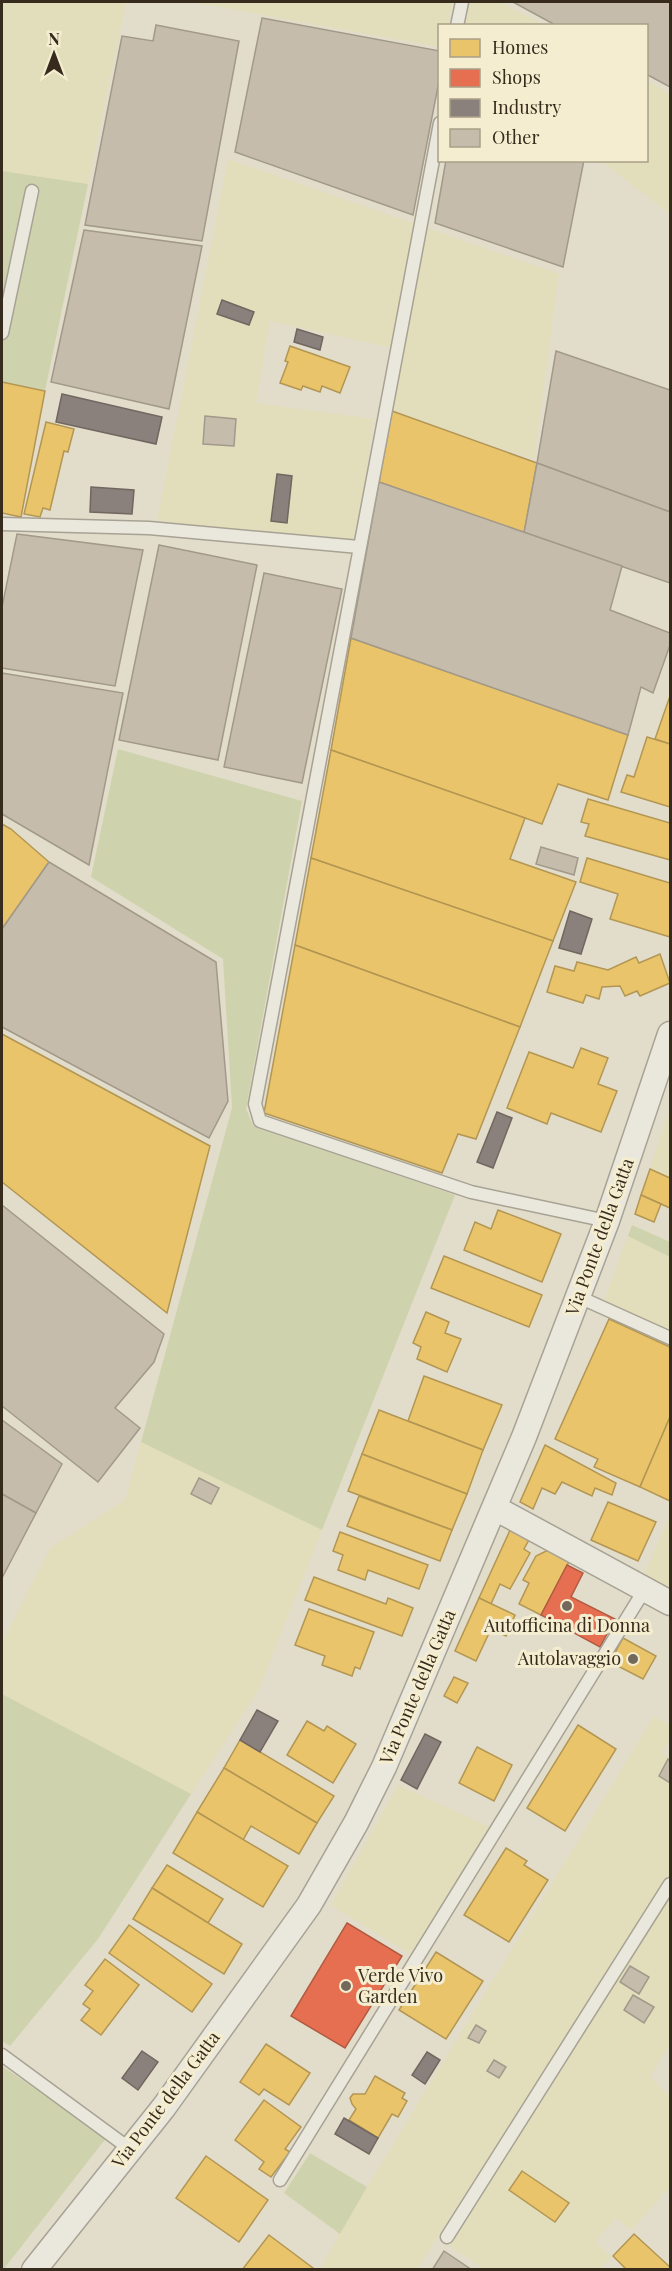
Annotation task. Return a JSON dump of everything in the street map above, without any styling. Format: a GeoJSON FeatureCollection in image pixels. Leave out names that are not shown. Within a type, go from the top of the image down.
{"type":"FeatureCollection","features":[{"type":"Feature","properties":{"kind":"street","name":"Via Ponte della Gatta"},"geometry":{"type":"LineString","coordinates":[[34,2270],[164,2108],[309,1905],[356,1823],[384,1767],[495,1508],[579,1297],[670,1034]]}},
{"type":"Feature","properties":{"kind":"street"},"geometry":{"type":"LineString","coordinates":[[495,1508],[670,1603]]}},
{"type":"Feature","properties":{"kind":"lane"},"geometry":{"type":"LineString","coordinates":[[457,24],[462,2]]}},
{"type":"Feature","properties":{"kind":"lane"},"geometry":{"type":"LineString","coordinates":[[438,133],[255,1104],[260,1121],[471,1192],[607,1221]]}},
{"type":"Feature","properties":{"kind":"lane"},"geometry":{"type":"LineString","coordinates":[[2,333],[32,191]]}},
{"type":"Feature","properties":{"kind":"lane"},"geometry":{"type":"LineString","coordinates":[[2,524],[148,528],[359,547]]}},
{"type":"Feature","properties":{"kind":"lane"},"geometry":{"type":"LineString","coordinates":[[579,1297],[670,1338]]}},
{"type":"Feature","properties":{"kind":"lane"},"geometry":{"type":"LineString","coordinates":[[280,2180],[645,1589]]}},
{"type":"Feature","properties":{"kind":"lane"},"geometry":{"type":"LineString","coordinates":[[447,2237],[670,1884]]}},
{"type":"Feature","properties":{"kind":"lane"},"geometry":{"type":"LineString","coordinates":[[2,2055],[130,2149]]}},
{"type":"Feature","properties":{"kind":"shaded area"},"geometry":{"type":"Polygon","coordinates":[[[2,2],[126,2],[88,184],[2,171],[2,2]]]}},
{"type":"Feature","properties":{"kind":"shaded area"},"geometry":{"type":"Polygon","coordinates":[[[191,2],[453,2],[448,24],[438,24],[438,47],[191,2]]]}},
{"type":"Feature","properties":{"kind":"shaded area"},"geometry":{"type":"Polygon","coordinates":[[[467,2],[500,2],[542,24],[464,24],[467,2]]]}},
{"type":"Feature","properties":{"kind":"shaded area"},"geometry":{"type":"Polygon","coordinates":[[[648,82],[670,94],[670,214],[602,162],[648,162],[648,82]]]}},
{"type":"Feature","properties":{"kind":"shaded area"},"geometry":{"type":"Polygon","coordinates":[[[228,159],[559,274],[534,459],[392,411],[402,350],[270,321],[256,403],[374,419],[356,541],[157,521],[228,159]]]}},
{"type":"Feature","properties":{"kind":"shaded area"},"geometry":{"type":"Polygon","coordinates":[[[670,1108],[670,1178],[650,1169],[670,1108]]]}},
{"type":"Feature","properties":{"kind":"shaded area"},"geometry":{"type":"Polygon","coordinates":[[[628,1236],[670,1257],[670,1331],[604,1301],[628,1236]]]}},
{"type":"Feature","properties":{"kind":"shaded area"},"geometry":{"type":"Polygon","coordinates":[[[141,1442],[322,1530],[259,1689],[191,1794],[2,1694],[2,1643],[50,1548],[125,1500],[141,1442]]]}},
{"type":"Feature","properties":{"kind":"shaded area"},"geometry":{"type":"Polygon","coordinates":[[[670,1515],[670,1590],[644,1575],[670,1515]]]}},
{"type":"Feature","properties":{"kind":"shaded area"},"geometry":{"type":"Polygon","coordinates":[[[654,1716],[670,1725],[670,1739],[662,1753],[670,1758],[670,1874],[417,2269],[319,2270],[367,2187],[654,1716]]]}},
{"type":"Feature","properties":{"kind":"shaded area"},"geometry":{"type":"Polygon","coordinates":[[[398,1785],[490,1827],[410,1954],[331,1905],[398,1785]]]}},
{"type":"Feature","properties":{"kind":"shaded area"},"geometry":{"type":"Polygon","coordinates":[[[670,1896],[670,2044],[650,2077],[670,2096],[670,2187],[631,2230],[616,2218],[595,2241],[611,2257],[599,2269],[484,2269],[449,2246],[670,1896]]]}},
{"type":"Feature","properties":{"kind":"green space"},"geometry":{"type":"Polygon","coordinates":[[[2,171],[88,184],[45,391],[2,382],[2,171]]]}},
{"type":"Feature","properties":{"kind":"green space"},"geometry":{"type":"Polygon","coordinates":[[[118,749],[302,801],[246,1109],[253,1125],[455,1195],[322,1530],[141,1442],[232,1108],[223,959],[91,877],[118,749]]]}},
{"type":"Feature","properties":{"kind":"green space"},"geometry":{"type":"Polygon","coordinates":[[[632,1225],[670,1242],[670,1257],[628,1236],[632,1225]]]}},
{"type":"Feature","properties":{"kind":"green space"},"geometry":{"type":"Polygon","coordinates":[[[2,1694],[191,1794],[98,1939],[10,2046],[2,2041],[2,1694]]]}},
{"type":"Feature","properties":{"kind":"green space"},"geometry":{"type":"Polygon","coordinates":[[[2,2066],[107,2137],[3,2270],[2,2269],[2,2066]]]}},
{"type":"Feature","properties":{"kind":"green space"},"geometry":{"type":"Polygon","coordinates":[[[310,2153],[367,2187],[340,2234],[284,2193],[310,2153]]]}},
{"type":"Feature","properties":{"kind":"building: Homes"},"geometry":{"type":"Polygon","coordinates":[[[290,346],[350,367],[340,393],[322,386],[320,392],[303,386],[301,390],[280,383],[288,362],[285,361],[290,346]]]}},
{"type":"Feature","properties":{"kind":"building: Homes"},"geometry":{"type":"Polygon","coordinates":[[[2,382],[45,391],[21,517],[2,513],[2,382]]]}},
{"type":"Feature","properties":{"kind":"building: Homes"},"geometry":{"type":"Polygon","coordinates":[[[392,411],[537,463],[524,533],[379,482],[392,411]]]}},
{"type":"Feature","properties":{"kind":"building: Homes"},"geometry":{"type":"Polygon","coordinates":[[[46,422],[74,429],[68,452],[64,451],[50,510],[43,508],[40,517],[24,514],[46,422]]]}},
{"type":"Feature","properties":{"kind":"building: Homes"},"geometry":{"type":"Polygon","coordinates":[[[351,638],[628,735],[608,800],[558,784],[542,824],[331,750],[351,638]]]}},
{"type":"Feature","properties":{"kind":"building: Homes"},"geometry":{"type":"Polygon","coordinates":[[[670,696],[670,744],[655,739],[670,696]]]}},
{"type":"Feature","properties":{"kind":"building: Homes"},"geometry":{"type":"Polygon","coordinates":[[[647,737],[670,744],[670,807],[621,792],[627,775],[634,777],[647,737]]]}},
{"type":"Feature","properties":{"kind":"building: Homes"},"geometry":{"type":"Polygon","coordinates":[[[331,750],[525,818],[510,859],[576,882],[553,941],[311,858],[331,750]]]}},
{"type":"Feature","properties":{"kind":"building: Homes"},"geometry":{"type":"Polygon","coordinates":[[[588,799],[670,823],[670,860],[585,836],[589,824],[581,822],[588,799]]]}},
{"type":"Feature","properties":{"kind":"building: Homes"},"geometry":{"type":"Polygon","coordinates":[[[2,824],[49,862],[2,929],[2,824]]]}},
{"type":"Feature","properties":{"kind":"building: Homes"},"geometry":{"type":"Polygon","coordinates":[[[311,858],[553,941],[520,1027],[295,945],[311,858]]]}},
{"type":"Feature","properties":{"kind":"building: Homes"},"geometry":{"type":"Polygon","coordinates":[[[587,858],[670,883],[670,937],[610,919],[618,894],[580,882],[587,858]]]}},
{"type":"Feature","properties":{"kind":"building: Homes"},"geometry":{"type":"Polygon","coordinates":[[[295,945],[520,1027],[476,1139],[458,1134],[442,1173],[264,1113],[295,945]]]}},
{"type":"Feature","properties":{"kind":"building: Homes"},"geometry":{"type":"Polygon","coordinates":[[[660,954],[670,983],[640,996],[637,991],[625,996],[620,986],[602,987],[599,999],[586,995],[583,1003],[547,992],[555,966],[574,971],[577,962],[608,970],[636,957],[639,963],[660,954]]]}},
{"type":"Feature","properties":{"kind":"building: Homes"},"geometry":{"type":"Polygon","coordinates":[[[2,1034],[210,1146],[167,1313],[2,1182],[2,1034]]]}},
{"type":"Feature","properties":{"kind":"building: Homes"},"geometry":{"type":"Polygon","coordinates":[[[581,1048],[608,1058],[598,1084],[617,1091],[601,1132],[551,1113],[547,1124],[507,1108],[529,1052],[573,1068],[581,1048]]]}},
{"type":"Feature","properties":{"kind":"building: Homes"},"geometry":{"type":"Polygon","coordinates":[[[650,1169],[670,1178],[670,1208],[641,1195],[650,1169]]]}},
{"type":"Feature","properties":{"kind":"building: Homes"},"geometry":{"type":"Polygon","coordinates":[[[641,1195],[661,1204],[654,1222],[635,1214],[641,1195]]]}},
{"type":"Feature","properties":{"kind":"building: Homes"},"geometry":{"type":"Polygon","coordinates":[[[498,1210],[561,1234],[542,1282],[464,1250],[475,1222],[491,1229],[498,1210]]]}},
{"type":"Feature","properties":{"kind":"building: Homes"},"geometry":{"type":"Polygon","coordinates":[[[444,1256],[542,1295],[529,1327],[431,1288],[444,1256]]]}},
{"type":"Feature","properties":{"kind":"building: Homes"},"geometry":{"type":"Polygon","coordinates":[[[426,1312],[449,1322],[445,1333],[461,1339],[447,1372],[417,1359],[421,1347],[413,1343],[426,1312]]]}},
{"type":"Feature","properties":{"kind":"building: Homes"},"geometry":{"type":"Polygon","coordinates":[[[609,1319],[670,1347],[670,1417],[640,1487],[594,1467],[598,1459],[555,1439],[609,1319]]]}},
{"type":"Feature","properties":{"kind":"building: Homes"},"geometry":{"type":"Polygon","coordinates":[[[424,1376],[502,1405],[483,1450],[408,1421],[424,1376]]]}},
{"type":"Feature","properties":{"kind":"building: Homes"},"geometry":{"type":"Polygon","coordinates":[[[379,1410],[483,1450],[467,1494],[362,1454],[379,1410]]]}},
{"type":"Feature","properties":{"kind":"building: Homes"},"geometry":{"type":"Polygon","coordinates":[[[670,1417],[670,1501],[640,1487],[670,1417]]]}},
{"type":"Feature","properties":{"kind":"building: Homes"},"geometry":{"type":"Polygon","coordinates":[[[545,1445],[616,1483],[612,1495],[595,1488],[592,1496],[562,1482],[555,1494],[542,1488],[533,1509],[520,1502],[545,1445]]]}},
{"type":"Feature","properties":{"kind":"building: Homes"},"geometry":{"type":"Polygon","coordinates":[[[362,1454],[467,1494],[452,1530],[348,1491],[362,1454]]]}},
{"type":"Feature","properties":{"kind":"building: Homes"},"geometry":{"type":"Polygon","coordinates":[[[359,1496],[452,1530],[440,1561],[347,1526],[359,1496]]]}},
{"type":"Feature","properties":{"kind":"building: Homes"},"geometry":{"type":"Polygon","coordinates":[[[608,1502],[656,1522],[638,1561],[591,1540],[608,1502]]]}},
{"type":"Feature","properties":{"kind":"building: Homes"},"geometry":{"type":"Polygon","coordinates":[[[511,1528],[530,1538],[524,1549],[530,1553],[510,1589],[500,1584],[491,1604],[479,1598],[511,1528]]]}},
{"type":"Feature","properties":{"kind":"building: Homes"},"geometry":{"type":"Polygon","coordinates":[[[340,1532],[428,1565],[419,1589],[368,1570],[365,1580],[338,1570],[343,1555],[333,1551],[340,1532]]]}},
{"type":"Feature","properties":{"kind":"building: Homes"},"geometry":{"type":"Polygon","coordinates":[[[550,1549],[570,1560],[541,1615],[519,1604],[529,1583],[523,1580],[536,1556],[550,1549]]]}},
{"type":"Feature","properties":{"kind":"building: Homes"},"geometry":{"type":"Polygon","coordinates":[[[314,1577],[386,1604],[388,1598],[413,1608],[402,1636],[305,1600],[314,1577]]]}},
{"type":"Feature","properties":{"kind":"building: Homes"},"geometry":{"type":"Polygon","coordinates":[[[479,1598],[515,1615],[506,1636],[491,1629],[476,1661],[455,1651],[479,1598]]]}},
{"type":"Feature","properties":{"kind":"building: Homes"},"geometry":{"type":"Polygon","coordinates":[[[309,1609],[374,1632],[360,1669],[355,1667],[352,1676],[322,1665],[325,1656],[295,1645],[309,1609]]]}},
{"type":"Feature","properties":{"kind":"building: Homes","name":"Autolavaggio"},"geometry":{"type":"Polygon","coordinates":[[[623,1638],[656,1656],[643,1679],[610,1662],[623,1638]]]}},
{"type":"Feature","properties":{"kind":"building: Homes"},"geometry":{"type":"Polygon","coordinates":[[[454,1677],[468,1683],[457,1703],[444,1696],[454,1677]]]}},
{"type":"Feature","properties":{"kind":"building: Homes"},"geometry":{"type":"Polygon","coordinates":[[[307,1721],[324,1731],[327,1726],[356,1744],[333,1783],[287,1755],[307,1721]]]}},
{"type":"Feature","properties":{"kind":"building: Homes"},"geometry":{"type":"Polygon","coordinates":[[[578,1725],[616,1749],[565,1831],[527,1808],[578,1725]]]}},
{"type":"Feature","properties":{"kind":"building: Homes"},"geometry":{"type":"Polygon","coordinates":[[[240,1740],[334,1796],[317,1823],[224,1768],[240,1740]]]}},
{"type":"Feature","properties":{"kind":"building: Homes"},"geometry":{"type":"Polygon","coordinates":[[[477,1747],[512,1765],[494,1801],[459,1783],[477,1747]]]}},
{"type":"Feature","properties":{"kind":"building: Homes"},"geometry":{"type":"Polygon","coordinates":[[[224,1768],[317,1823],[299,1854],[251,1826],[243,1840],[197,1812],[224,1768]]]}},
{"type":"Feature","properties":{"kind":"building: Homes"},"geometry":{"type":"Polygon","coordinates":[[[197,1812],[288,1866],[263,1907],[173,1853],[197,1812]]]}},
{"type":"Feature","properties":{"kind":"building: Homes"},"geometry":{"type":"Polygon","coordinates":[[[506,1848],[527,1861],[524,1865],[548,1880],[509,1942],[464,1915],[506,1848]]]}},
{"type":"Feature","properties":{"kind":"building: Homes"},"geometry":{"type":"Polygon","coordinates":[[[167,1865],[223,1899],[208,1923],[152,1888],[167,1865]]]}},
{"type":"Feature","properties":{"kind":"building: Homes"},"geometry":{"type":"Polygon","coordinates":[[[152,1888],[242,1944],[224,1974],[133,1919],[152,1888]]]}},
{"type":"Feature","properties":{"kind":"building: Homes"},"geometry":{"type":"Polygon","coordinates":[[[129,1925],[212,1984],[192,2012],[109,1953],[129,1925]]]}},
{"type":"Feature","properties":{"kind":"building: Homes"},"geometry":{"type":"Polygon","coordinates":[[[436,1952],[483,1981],[446,2039],[399,2010],[436,1952]]]}},
{"type":"Feature","properties":{"kind":"building: Homes"},"geometry":{"type":"Polygon","coordinates":[[[105,1959],[139,1985],[101,2035],[81,2020],[90,2009],[83,2004],[93,1991],[85,1985],[105,1959]]]}},
{"type":"Feature","properties":{"kind":"building: Homes"},"geometry":{"type":"Polygon","coordinates":[[[266,2044],[310,2073],[289,2105],[264,2089],[259,2095],[240,2082],[266,2044]]]}},
{"type":"Feature","properties":{"kind":"building: Homes"},"geometry":{"type":"Polygon","coordinates":[[[375,2076],[405,2093],[402,2098],[407,2101],[398,2117],[392,2114],[378,2138],[349,2120],[356,2109],[350,2098],[353,2094],[365,2094],[375,2076]]]}},
{"type":"Feature","properties":{"kind":"building: Homes"},"geometry":{"type":"Polygon","coordinates":[[[264,2100],[301,2127],[285,2149],[290,2152],[271,2177],[259,2169],[264,2162],[235,2140],[264,2100]]]}},
{"type":"Feature","properties":{"kind":"building: Homes"},"geometry":{"type":"Polygon","coordinates":[[[206,2156],[268,2200],[239,2242],[176,2198],[206,2156]]]}},
{"type":"Feature","properties":{"kind":"building: Homes"},"geometry":{"type":"Polygon","coordinates":[[[522,2171],[569,2203],[555,2222],[509,2190],[522,2171]]]}},
{"type":"Feature","properties":{"kind":"building: Homes"},"geometry":{"type":"Polygon","coordinates":[[[634,2234],[670,2267],[670,2270],[627,2270],[613,2256],[634,2234]]]}},
{"type":"Feature","properties":{"kind":"building: Homes"},"geometry":{"type":"Polygon","coordinates":[[[269,2235],[313,2268],[312,2270],[242,2270],[269,2235]]]}},
{"type":"Feature","properties":{"kind":"building: Shops","name":"Autofficina di Donna"},"geometry":{"type":"Polygon","coordinates":[[[567,1565],[583,1573],[571,1597],[615,1619],[600,1647],[541,1615],[567,1565]]]}},
{"type":"Feature","properties":{"kind":"building: Shops","name":"Verde Vivo Garden"},"geometry":{"type":"Polygon","coordinates":[[[347,1923],[402,1956],[345,2048],[291,2016],[347,1923]]]}},
{"type":"Feature","properties":{"kind":"building: Industry"},"geometry":{"type":"Polygon","coordinates":[[[222,300],[254,312],[249,325],[217,314],[222,300]]]}},
{"type":"Feature","properties":{"kind":"building: Industry"},"geometry":{"type":"Polygon","coordinates":[[[297,329],[323,337],[320,350],[294,342],[297,329]]]}},
{"type":"Feature","properties":{"kind":"building: Industry"},"geometry":{"type":"Polygon","coordinates":[[[62,394],[162,417],[156,444],[56,422],[62,394]]]}},
{"type":"Feature","properties":{"kind":"building: Industry"},"geometry":{"type":"Polygon","coordinates":[[[277,474],[292,476],[287,523],[271,521],[277,474]]]}},
{"type":"Feature","properties":{"kind":"building: Industry"},"geometry":{"type":"Polygon","coordinates":[[[91,487],[134,490],[132,514],[90,512],[91,487]]]}},
{"type":"Feature","properties":{"kind":"building: Industry"},"geometry":{"type":"Polygon","coordinates":[[[570,911],[592,919],[581,954],[559,948],[570,911]]]}},
{"type":"Feature","properties":{"kind":"building: Industry"},"geometry":{"type":"Polygon","coordinates":[[[497,1112],[512,1118],[493,1168],[477,1162],[497,1112]]]}},
{"type":"Feature","properties":{"kind":"building: Industry"},"geometry":{"type":"Polygon","coordinates":[[[257,1710],[278,1721],[260,1752],[240,1740],[257,1710]]]}},
{"type":"Feature","properties":{"kind":"building: Industry"},"geometry":{"type":"Polygon","coordinates":[[[425,1734],[441,1742],[417,1789],[401,1780],[425,1734]]]}},
{"type":"Feature","properties":{"kind":"building: Industry"},"geometry":{"type":"Polygon","coordinates":[[[142,2051],[158,2062],[138,2090],[122,2078],[142,2051]]]}},
{"type":"Feature","properties":{"kind":"building: Industry"},"geometry":{"type":"Polygon","coordinates":[[[427,2052],[440,2060],[425,2084],[412,2075],[427,2052]]]}},
{"type":"Feature","properties":{"kind":"building: Industry"},"geometry":{"type":"Polygon","coordinates":[[[344,2118],[378,2138],[369,2154],[335,2134],[344,2118]]]}},
{"type":"Feature","properties":{"kind":"building: Other"},"geometry":{"type":"Polygon","coordinates":[[[513,2],[670,2],[670,87],[648,75],[648,24],[553,24],[513,2]]]}},
{"type":"Feature","properties":{"kind":"building: Other"},"geometry":{"type":"Polygon","coordinates":[[[262,18],[438,51],[438,86],[413,215],[235,152],[262,18]]]}},
{"type":"Feature","properties":{"kind":"building: Other"},"geometry":{"type":"Polygon","coordinates":[[[156,25],[239,41],[202,241],[85,225],[122,36],[153,41],[156,25]]]}},
{"type":"Feature","properties":{"kind":"building: Other"},"geometry":{"type":"Polygon","coordinates":[[[446,162],[584,162],[563,267],[435,223],[446,162]]]}},
{"type":"Feature","properties":{"kind":"building: Other"},"geometry":{"type":"Polygon","coordinates":[[[84,230],[202,246],[169,409],[51,382],[84,230]]]}},
{"type":"Feature","properties":{"kind":"building: Other"},"geometry":{"type":"Polygon","coordinates":[[[556,351],[670,390],[670,512],[537,463],[556,351]]]}},
{"type":"Feature","properties":{"kind":"building: Other"},"geometry":{"type":"Polygon","coordinates":[[[205,416],[236,419],[234,446],[203,444],[205,416]]]}},
{"type":"Feature","properties":{"kind":"building: Other"},"geometry":{"type":"Polygon","coordinates":[[[537,463],[670,512],[670,583],[524,533],[537,463]]]}},
{"type":"Feature","properties":{"kind":"building: Other"},"geometry":{"type":"Polygon","coordinates":[[[379,482],[622,566],[610,610],[670,633],[670,645],[653,693],[641,687],[628,735],[351,638],[379,482]]]}},
{"type":"Feature","properties":{"kind":"building: Other"},"geometry":{"type":"Polygon","coordinates":[[[17,534],[143,550],[115,686],[2,668],[2,607],[17,534]]]}},
{"type":"Feature","properties":{"kind":"building: Other"},"geometry":{"type":"Polygon","coordinates":[[[159,545],[257,565],[218,760],[119,740],[159,545]]]}},
{"type":"Feature","properties":{"kind":"building: Other"},"geometry":{"type":"Polygon","coordinates":[[[264,573],[342,589],[302,783],[224,767],[264,573]]]}},
{"type":"Feature","properties":{"kind":"building: Other"},"geometry":{"type":"Polygon","coordinates":[[[2,673],[123,693],[89,865],[2,814],[2,673]]]}},
{"type":"Feature","properties":{"kind":"building: Other"},"geometry":{"type":"Polygon","coordinates":[[[541,847],[578,858],[574,875],[536,864],[541,847]]]}},
{"type":"Feature","properties":{"kind":"building: Other"},"geometry":{"type":"Polygon","coordinates":[[[49,862],[216,962],[228,1101],[209,1138],[2,1027],[2,929],[49,862]]]}},
{"type":"Feature","properties":{"kind":"building: Other"},"geometry":{"type":"Polygon","coordinates":[[[2,1205],[164,1334],[154,1362],[115,1408],[140,1428],[98,1482],[2,1406],[2,1205]]]}},
{"type":"Feature","properties":{"kind":"building: Other"},"geometry":{"type":"Polygon","coordinates":[[[2,1420],[62,1464],[36,1513],[2,1494],[2,1420]]]}},
{"type":"Feature","properties":{"kind":"building: Other"},"geometry":{"type":"Polygon","coordinates":[[[199,1478],[219,1488],[211,1504],[191,1494],[199,1478]]]}},
{"type":"Feature","properties":{"kind":"building: Other"},"geometry":{"type":"Polygon","coordinates":[[[2,1494],[36,1513],[2,1578],[2,1494]]]}},
{"type":"Feature","properties":{"kind":"building: Other"},"geometry":{"type":"Polygon","coordinates":[[[668,1759],[670,1761],[670,1783],[659,1776],[668,1759]]]}},
{"type":"Feature","properties":{"kind":"building: Other"},"geometry":{"type":"Polygon","coordinates":[[[630,1966],[649,1977],[639,1994],[620,1982],[630,1966]]]}},
{"type":"Feature","properties":{"kind":"building: Other"},"geometry":{"type":"Polygon","coordinates":[[[633,1995],[654,2007],[644,2023],[624,2010],[633,1995]]]}},
{"type":"Feature","properties":{"kind":"building: Other"},"geometry":{"type":"Polygon","coordinates":[[[476,2025],[486,2031],[479,2043],[468,2038],[476,2025]]]}},
{"type":"Feature","properties":{"kind":"building: Other"},"geometry":{"type":"Polygon","coordinates":[[[494,2060],[506,2067],[499,2078],[487,2071],[494,2060]]]}},
{"type":"Feature","properties":{"kind":"building: Other"},"geometry":{"type":"Polygon","coordinates":[[[444,2251],[472,2270],[432,2270],[444,2251]]]}},
{"type":"Feature","properties":{"kind":"place","name":"Autofficina di Donna"},"geometry":{"type":"Point","coordinates":[567,1606]}},
{"type":"Feature","properties":{"kind":"place","name":"Autolavaggio"},"geometry":{"type":"Point","coordinates":[633,1659]}},
{"type":"Feature","properties":{"kind":"place","name":"Verde Vivo Garden"},"geometry":{"type":"Point","coordinates":[346,1986]}}]}
